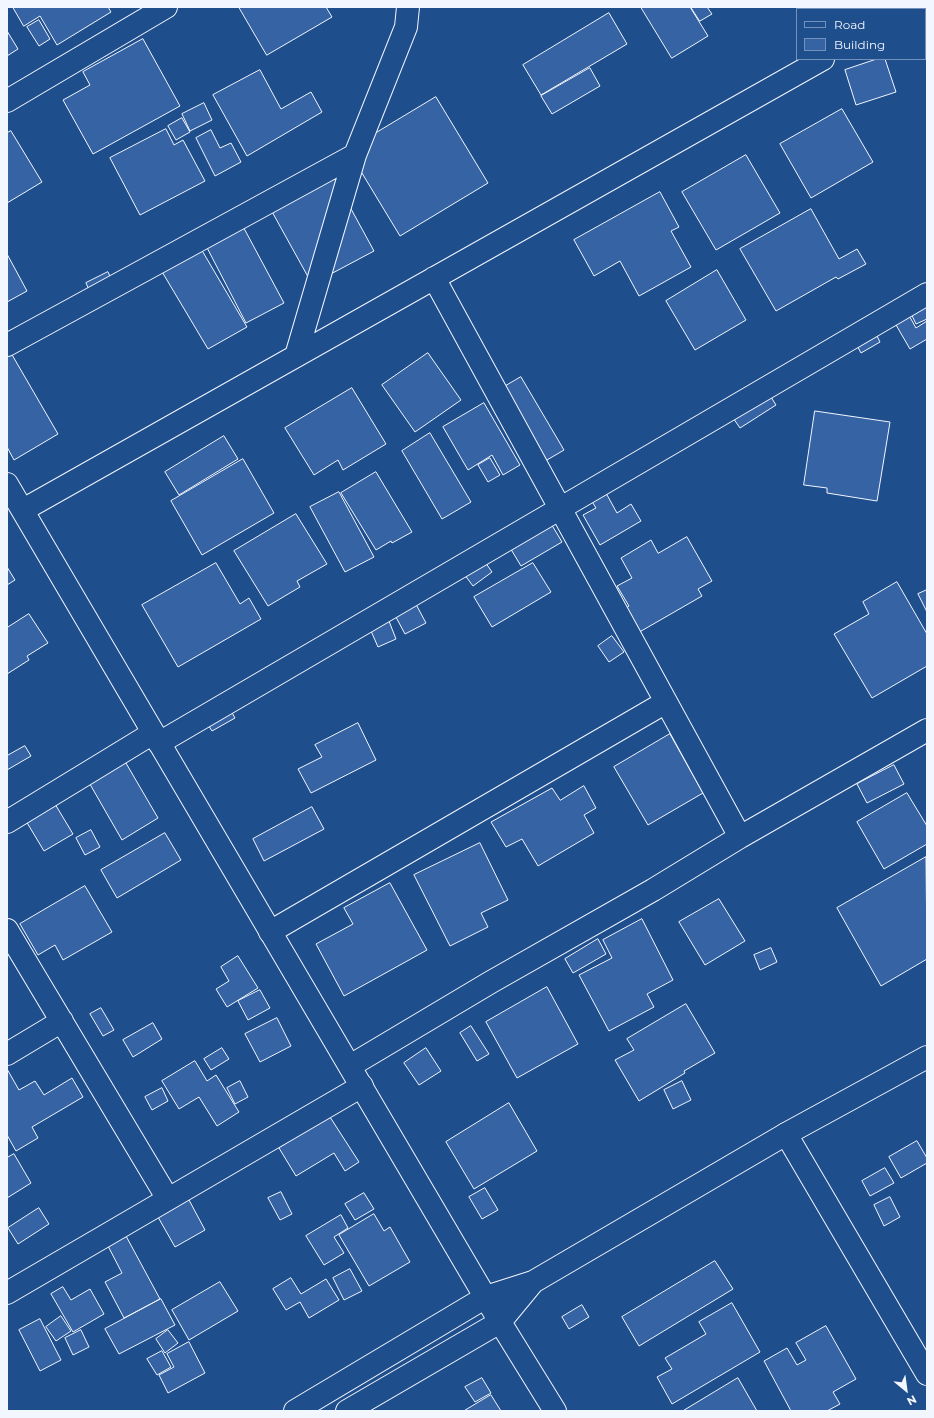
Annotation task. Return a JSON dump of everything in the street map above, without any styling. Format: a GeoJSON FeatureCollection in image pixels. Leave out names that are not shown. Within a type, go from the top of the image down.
{"type":"FeatureCollection","features":[{"type":"Feature","properties":{"kind":"street"},"geometry":{"type":"LineString","coordinates":[[7,101],[166,7]]}},
{"type":"Feature","properties":{"kind":"street"},"geometry":{"type":"LineString","coordinates":[[296,356],[355,155],[406,27],[408,7]]}},
{"type":"Feature","properties":{"kind":"street"},"geometry":{"type":"LineString","coordinates":[[22,510],[821,60]]}},
{"type":"Feature","properties":{"kind":"street"},"geometry":{"type":"LineString","coordinates":[[7,345],[355,155]]}},
{"type":"Feature","properties":{"kind":"street"},"geometry":{"type":"LineString","coordinates":[[434,278],[740,837]]}},
{"type":"Feature","properties":{"kind":"street"},"geometry":{"type":"LineString","coordinates":[[7,822],[560,509],[927,294]]}},
{"type":"Feature","properties":{"kind":"street"},"geometry":{"type":"LineString","coordinates":[[7,484],[500,1322],[555,1411]]}},
{"type":"Feature","properties":{"kind":"street"},"geometry":{"type":"LineString","coordinates":[[270,932],[666,702]]}},
{"type":"Feature","properties":{"kind":"street"},"geometry":{"type":"LineString","coordinates":[[350,1066],[498,978],[653,890],[740,837],[927,730]]}},
{"type":"Feature","properties":{"kind":"street"},"geometry":{"type":"LineString","coordinates":[[7,930],[168,1199]]}},
{"type":"Feature","properties":{"kind":"street"},"geometry":{"type":"LineString","coordinates":[[7,1054],[62,1021]]}},
{"type":"Feature","properties":{"kind":"street"},"geometry":{"type":"LineString","coordinates":[[296,1411],[486,1297],[533,1282],[786,1134],[927,1057]]}},
{"type":"Feature","properties":{"kind":"street"},"geometry":{"type":"LineString","coordinates":[[7,1293],[362,1086]]}},
{"type":"Feature","properties":{"kind":"street"},"geometry":{"type":"LineString","coordinates":[[786,1134],[927,1374]]}},
{"type":"Feature","properties":{"kind":"street"},"geometry":{"type":"LineString","coordinates":[[347,1411],[500,1322],[533,1282]]}},
{"type":"Feature","properties":{"kind":"building"},"geometry":{"type":"Polygon","coordinates":[[[13,7],[108,7],[111,12],[57,45],[40,16],[24,26],[13,7]]]}},
{"type":"Feature","properties":{"kind":"building"},"geometry":{"type":"Polygon","coordinates":[[[239,7],[326,7],[332,17],[267,55],[239,7]]]}},
{"type":"Feature","properties":{"kind":"building"},"geometry":{"type":"Polygon","coordinates":[[[641,7],[690,7],[708,36],[672,58],[641,7]]]}},
{"type":"Feature","properties":{"kind":"building"},"geometry":{"type":"Polygon","coordinates":[[[691,7],[707,7],[712,14],[700,21],[691,7]]]}},
{"type":"Feature","properties":{"kind":"building"},"geometry":{"type":"Polygon","coordinates":[[[609,13],[627,44],[541,95],[523,65],[609,13]]]}},
{"type":"Feature","properties":{"kind":"building"},"geometry":{"type":"Polygon","coordinates":[[[39,20],[50,39],[39,46],[27,27],[39,20]]]}},
{"type":"Feature","properties":{"kind":"building"},"geometry":{"type":"Polygon","coordinates":[[[7,31],[18,49],[7,56],[7,31]]]}},
{"type":"Feature","properties":{"kind":"building"},"geometry":{"type":"Polygon","coordinates":[[[143,39],[180,106],[93,154],[63,100],[90,85],[83,72],[143,39]]]}},
{"type":"Feature","properties":{"kind":"building"},"geometry":{"type":"Polygon","coordinates":[[[874,60],[885,60],[896,92],[856,105],[845,70],[874,60]]]}},
{"type":"Feature","properties":{"kind":"building"},"geometry":{"type":"Polygon","coordinates":[[[590,68],[600,86],[552,114],[541,96],[590,68]]]}},
{"type":"Feature","properties":{"kind":"building"},"geometry":{"type":"Polygon","coordinates":[[[260,70],[281,109],[311,92],[322,112],[247,156],[213,95],[260,70]]]}},
{"type":"Feature","properties":{"kind":"building"},"geometry":{"type":"Polygon","coordinates":[[[436,97],[488,183],[400,236],[348,150],[436,97]]]}},
{"type":"Feature","properties":{"kind":"building"},"geometry":{"type":"Polygon","coordinates":[[[204,103],[212,120],[190,131],[182,114],[204,103]]]}},
{"type":"Feature","properties":{"kind":"building"},"geometry":{"type":"Polygon","coordinates":[[[842,109],[873,162],[811,198],[780,144],[842,109]]]}},
{"type":"Feature","properties":{"kind":"building"},"geometry":{"type":"Polygon","coordinates":[[[182,118],[190,132],[176,140],[168,126],[182,118]]]}},
{"type":"Feature","properties":{"kind":"building"},"geometry":{"type":"Polygon","coordinates":[[[166,129],[174,145],[183,140],[205,181],[140,215],[110,158],[166,129]]]}},
{"type":"Feature","properties":{"kind":"building"},"geometry":{"type":"Polygon","coordinates":[[[211,130],[220,148],[231,143],[241,162],[215,176],[196,138],[211,130]]]}},
{"type":"Feature","properties":{"kind":"building"},"geometry":{"type":"Polygon","coordinates":[[[11,131],[42,182],[7,203],[7,133],[11,131]]]}},
{"type":"Feature","properties":{"kind":"building"},"geometry":{"type":"Polygon","coordinates":[[[746,155],[780,213],[716,250],[682,192],[746,155]]]}},
{"type":"Feature","properties":{"kind":"building"},"geometry":{"type":"Polygon","coordinates":[[[332,174],[374,251],[312,284],[270,208],[332,174]]]}},
{"type":"Feature","properties":{"kind":"building"},"geometry":{"type":"Polygon","coordinates":[[[660,192],[679,227],[671,231],[691,267],[639,296],[620,261],[594,276],[574,240],[660,192]]]}},
{"type":"Feature","properties":{"kind":"building"},"geometry":{"type":"Polygon","coordinates":[[[811,209],[839,259],[857,249],[866,264],[838,279],[836,277],[776,311],[740,249],[811,209]]]}},
{"type":"Feature","properties":{"kind":"building"},"geometry":{"type":"Polygon","coordinates":[[[239,219],[284,303],[246,323],[202,238],[239,219]]]}},
{"type":"Feature","properties":{"kind":"building"},"geometry":{"type":"Polygon","coordinates":[[[197,242],[247,327],[208,349],[158,265],[197,242]]]}},
{"type":"Feature","properties":{"kind":"building"},"geometry":{"type":"Polygon","coordinates":[[[7,254],[27,291],[7,302],[7,254]]]}},
{"type":"Feature","properties":{"kind":"building"},"geometry":{"type":"Polygon","coordinates":[[[717,270],[746,320],[695,350],[666,301],[717,270]]]}},
{"type":"Feature","properties":{"kind":"building"},"geometry":{"type":"Polygon","coordinates":[[[108,272],[118,293],[95,303],[86,283],[108,272]]]}},
{"type":"Feature","properties":{"kind":"building"},"geometry":{"type":"Polygon","coordinates":[[[927,302],[927,319],[916,324],[907,305],[927,302]]]}},
{"type":"Feature","properties":{"kind":"building"},"geometry":{"type":"Polygon","coordinates":[[[906,310],[916,328],[927,321],[927,339],[910,349],[892,318],[906,310]]]}},
{"type":"Feature","properties":{"kind":"building"},"geometry":{"type":"Polygon","coordinates":[[[873,328],[880,342],[861,353],[853,338],[873,328]]]}},
{"type":"Feature","properties":{"kind":"building"},"geometry":{"type":"Polygon","coordinates":[[[11,353],[58,434],[14,460],[7,447],[7,355],[11,353]]]}},
{"type":"Feature","properties":{"kind":"building"},"geometry":{"type":"Polygon","coordinates":[[[428,353],[461,400],[415,432],[382,385],[428,353]]]}},
{"type":"Feature","properties":{"kind":"building"},"geometry":{"type":"Polygon","coordinates":[[[521,377],[564,450],[530,470],[487,397],[521,377]]]}},
{"type":"Feature","properties":{"kind":"building"},"geometry":{"type":"Polygon","coordinates":[[[352,388],[386,444],[343,470],[338,460],[314,475],[285,428],[352,388]]]}},
{"type":"Feature","properties":{"kind":"building"},"geometry":{"type":"Polygon","coordinates":[[[766,389],[776,405],[740,428],[729,412],[766,389]]]}},
{"type":"Feature","properties":{"kind":"building"},"geometry":{"type":"Polygon","coordinates":[[[484,403],[520,465],[503,475],[492,455],[468,470],[443,427],[484,403]]]}},
{"type":"Feature","properties":{"kind":"building"},"geometry":{"type":"Polygon","coordinates":[[[815,411],[890,422],[877,501],[827,493],[827,488],[804,485],[815,411]]]}},
{"type":"Feature","properties":{"kind":"building"},"geometry":{"type":"Polygon","coordinates":[[[430,433],[471,502],[442,519],[402,451],[430,433]]]}},
{"type":"Feature","properties":{"kind":"building"},"geometry":{"type":"Polygon","coordinates":[[[224,436],[238,459],[179,495],[165,472],[224,436]]]}},
{"type":"Feature","properties":{"kind":"building"},"geometry":{"type":"Polygon","coordinates":[[[490,458],[500,475],[488,482],[478,465],[490,458]]]}},
{"type":"Feature","properties":{"kind":"building"},"geometry":{"type":"Polygon","coordinates":[[[243,459],[274,513],[202,555],[171,501],[243,459]]]}},
{"type":"Feature","properties":{"kind":"building"},"geometry":{"type":"Polygon","coordinates":[[[376,472],[412,532],[392,543],[391,541],[376,550],[341,493],[376,472]]]}},
{"type":"Feature","properties":{"kind":"building"},"geometry":{"type":"Polygon","coordinates":[[[601,484],[617,513],[631,504],[641,521],[600,545],[583,515],[596,508],[586,492],[601,484]]]}},
{"type":"Feature","properties":{"kind":"building"},"geometry":{"type":"Polygon","coordinates":[[[339,492],[374,557],[345,572],[310,507],[339,492]]]}},
{"type":"Feature","properties":{"kind":"building"},"geometry":{"type":"Polygon","coordinates":[[[544,512],[562,542],[521,566],[503,536],[544,512]]]}},
{"type":"Feature","properties":{"kind":"building"},"geometry":{"type":"Polygon","coordinates":[[[296,514],[327,564],[297,581],[300,587],[268,606],[234,551],[296,514]]]}},
{"type":"Feature","properties":{"kind":"building"},"geometry":{"type":"Polygon","coordinates":[[[687,537],[712,581],[698,589],[702,596],[636,634],[623,610],[629,606],[617,586],[632,578],[621,558],[651,540],[658,553],[687,537]]]}},
{"type":"Feature","properties":{"kind":"building"},"geometry":{"type":"Polygon","coordinates":[[[483,559],[492,572],[473,586],[464,574],[483,559]]]}},
{"type":"Feature","properties":{"kind":"building"},"geometry":{"type":"Polygon","coordinates":[[[216,563],[240,604],[249,598],[261,619],[178,667],[142,605],[216,563]]]}},
{"type":"Feature","properties":{"kind":"building"},"geometry":{"type":"Polygon","coordinates":[[[533,563],[551,592],[492,627],[474,597],[533,563]]]}},
{"type":"Feature","properties":{"kind":"building"},"geometry":{"type":"Polygon","coordinates":[[[7,567],[15,580],[7,585],[7,567]]]}},
{"type":"Feature","properties":{"kind":"building"},"geometry":{"type":"Polygon","coordinates":[[[897,582],[927,634],[927,666],[872,698],[834,634],[869,614],[863,602],[897,582]]]}},
{"type":"Feature","properties":{"kind":"building"},"geometry":{"type":"Polygon","coordinates":[[[927,590],[927,612],[918,594],[927,590]]]}},
{"type":"Feature","properties":{"kind":"building"},"geometry":{"type":"Polygon","coordinates":[[[411,595],[426,623],[405,634],[390,606],[411,595]]]}},
{"type":"Feature","properties":{"kind":"building"},"geometry":{"type":"Polygon","coordinates":[[[29,614],[48,643],[27,656],[29,660],[7,674],[7,628],[29,614]]]}},
{"type":"Feature","properties":{"kind":"building"},"geometry":{"type":"Polygon","coordinates":[[[387,616],[396,639],[378,647],[368,624],[387,616]]]}},
{"type":"Feature","properties":{"kind":"building"},"geometry":{"type":"Polygon","coordinates":[[[612,636],[624,652],[609,662],[598,646],[612,636]]]}},
{"type":"Feature","properties":{"kind":"building"},"geometry":{"type":"Polygon","coordinates":[[[226,702],[235,718],[212,731],[202,715],[226,702]]]}},
{"type":"Feature","properties":{"kind":"building"},"geometry":{"type":"Polygon","coordinates":[[[358,723],[376,760],[311,793],[298,769],[322,757],[315,745],[358,723]]]}},
{"type":"Feature","properties":{"kind":"building"},"geometry":{"type":"Polygon","coordinates":[[[670,734],[703,793],[648,825],[614,767],[670,734]]]}},
{"type":"Feature","properties":{"kind":"building"},"geometry":{"type":"Polygon","coordinates":[[[25,746],[31,756],[7,770],[7,756],[25,746]]]}},
{"type":"Feature","properties":{"kind":"building"},"geometry":{"type":"Polygon","coordinates":[[[123,758],[158,818],[122,840],[87,779],[123,758]]]}},
{"type":"Feature","properties":{"kind":"building"},"geometry":{"type":"Polygon","coordinates":[[[894,765],[904,784],[867,803],[857,784],[894,765]]]}},
{"type":"Feature","properties":{"kind":"building"},"geometry":{"type":"Polygon","coordinates":[[[584,786],[596,808],[584,815],[594,833],[538,866],[522,839],[506,847],[491,822],[552,788],[560,800],[584,786]]]}},
{"type":"Feature","properties":{"kind":"building"},"geometry":{"type":"Polygon","coordinates":[[[907,793],[927,826],[927,844],[884,869],[857,822],[907,793]]]}},
{"type":"Feature","properties":{"kind":"building"},"geometry":{"type":"Polygon","coordinates":[[[55,804],[73,834],[44,851],[26,821],[55,804]]]}},
{"type":"Feature","properties":{"kind":"building"},"geometry":{"type":"Polygon","coordinates":[[[312,807],[324,829],[264,861],[253,839],[312,807]]]}},
{"type":"Feature","properties":{"kind":"building"},"geometry":{"type":"Polygon","coordinates":[[[91,830],[100,847],[85,855],[76,838],[91,830]]]}},
{"type":"Feature","properties":{"kind":"building"},"geometry":{"type":"Polygon","coordinates":[[[165,833],[181,860],[117,898],[101,870],[165,833]]]}},
{"type":"Feature","properties":{"kind":"building"},"geometry":{"type":"Polygon","coordinates":[[[480,843],[508,900],[481,913],[488,927],[450,946],[414,875],[480,843]]]}},
{"type":"Feature","properties":{"kind":"building"},"geometry":{"type":"Polygon","coordinates":[[[926,857],[927,959],[881,986],[837,908],[926,857]]]}},
{"type":"Feature","properties":{"kind":"building"},"geometry":{"type":"Polygon","coordinates":[[[390,883],[427,950],[344,996],[316,944],[353,924],[344,908],[390,883]]]}},
{"type":"Feature","properties":{"kind":"building"},"geometry":{"type":"Polygon","coordinates":[[[85,886],[112,932],[63,960],[55,945],[38,955],[20,924],[85,886]]]}},
{"type":"Feature","properties":{"kind":"building"},"geometry":{"type":"Polygon","coordinates":[[[719,899],[745,941],[705,965],[679,922],[719,899]]]}},
{"type":"Feature","properties":{"kind":"building"},"geometry":{"type":"Polygon","coordinates":[[[642,919],[673,980],[647,994],[654,1007],[609,1031],[579,975],[612,958],[603,940],[642,919]]]}},
{"type":"Feature","properties":{"kind":"building"},"geometry":{"type":"Polygon","coordinates":[[[598,939],[606,954],[573,973],[565,959],[598,939]]]}},
{"type":"Feature","properties":{"kind":"building"},"geometry":{"type":"Polygon","coordinates":[[[771,948],[777,962],[760,970],[754,955],[771,948]]]}},
{"type":"Feature","properties":{"kind":"building"},"geometry":{"type":"Polygon","coordinates":[[[238,956],[258,988],[227,1007],[216,989],[229,981],[221,967],[238,956]]]}},
{"type":"Feature","properties":{"kind":"building"},"geometry":{"type":"Polygon","coordinates":[[[547,987],[578,1044],[517,1078],[486,1022],[547,987]]]}},
{"type":"Feature","properties":{"kind":"building"},"geometry":{"type":"Polygon","coordinates":[[[260,990],[270,1008],[248,1020],[238,1001],[260,990]]]}},
{"type":"Feature","properties":{"kind":"building"},"geometry":{"type":"Polygon","coordinates":[[[686,1004],[715,1053],[684,1071],[685,1073],[639,1101],[615,1060],[634,1050],[627,1039],[686,1004]]]}},
{"type":"Feature","properties":{"kind":"building"},"geometry":{"type":"Polygon","coordinates":[[[101,1008],[114,1030],[103,1036],[90,1014],[101,1008]]]}},
{"type":"Feature","properties":{"kind":"building"},"geometry":{"type":"Polygon","coordinates":[[[277,1018],[291,1046],[260,1062],[245,1034],[277,1018]]]}},
{"type":"Feature","properties":{"kind":"building"},"geometry":{"type":"Polygon","coordinates":[[[153,1023],[162,1039],[133,1057],[123,1040],[153,1023]]]}},
{"type":"Feature","properties":{"kind":"building"},"geometry":{"type":"Polygon","coordinates":[[[471,1026],[489,1054],[477,1061],[460,1033],[471,1026]]]}},
{"type":"Feature","properties":{"kind":"building"},"geometry":{"type":"Polygon","coordinates":[[[222,1048],[229,1059],[211,1070],[204,1059],[222,1048]]]}},
{"type":"Feature","properties":{"kind":"building"},"geometry":{"type":"Polygon","coordinates":[[[426,1048],[441,1071],[419,1085],[404,1063],[426,1048]]]}},
{"type":"Feature","properties":{"kind":"building"},"geometry":{"type":"Polygon","coordinates":[[[195,1061],[207,1081],[216,1075],[239,1112],[217,1126],[199,1097],[179,1109],[162,1081],[195,1061]]]}},
{"type":"Feature","properties":{"kind":"building"},"geometry":{"type":"Polygon","coordinates":[[[7,1069],[19,1090],[35,1081],[44,1095],[72,1078],[83,1097],[32,1127],[38,1138],[16,1151],[7,1135],[7,1069]]]}},
{"type":"Feature","properties":{"kind":"building"},"geometry":{"type":"Polygon","coordinates":[[[240,1081],[248,1097],[235,1104],[227,1088],[240,1081]]]}},
{"type":"Feature","properties":{"kind":"building"},"geometry":{"type":"Polygon","coordinates":[[[682,1081],[691,1100],[673,1109],[664,1090],[682,1081]]]}},
{"type":"Feature","properties":{"kind":"building"},"geometry":{"type":"Polygon","coordinates":[[[162,1088],[168,1101],[152,1110],[145,1097],[162,1088]]]}},
{"type":"Feature","properties":{"kind":"building"},"geometry":{"type":"Polygon","coordinates":[[[509,1103],[537,1151],[474,1189],[446,1142],[509,1103]]]}},
{"type":"Feature","properties":{"kind":"building"},"geometry":{"type":"Polygon","coordinates":[[[330,1117],[359,1162],[345,1171],[334,1153],[296,1176],[279,1148],[330,1117]]]}},
{"type":"Feature","properties":{"kind":"building"},"geometry":{"type":"Polygon","coordinates":[[[917,1141],[927,1158],[927,1163],[901,1178],[889,1157],[917,1141]]]}},
{"type":"Feature","properties":{"kind":"building"},"geometry":{"type":"Polygon","coordinates":[[[14,1154],[31,1183],[7,1198],[7,1158],[14,1154]]]}},
{"type":"Feature","properties":{"kind":"building"},"geometry":{"type":"Polygon","coordinates":[[[885,1168],[894,1183],[870,1196],[862,1181],[885,1168]]]}},
{"type":"Feature","properties":{"kind":"building"},"geometry":{"type":"Polygon","coordinates":[[[485,1188],[498,1210],[482,1219],[469,1197],[485,1188]]]}},
{"type":"Feature","properties":{"kind":"building"},"geometry":{"type":"Polygon","coordinates":[[[281,1192],[292,1214],[280,1220],[268,1198],[281,1192]]]}},
{"type":"Feature","properties":{"kind":"building"},"geometry":{"type":"Polygon","coordinates":[[[364,1193],[374,1209],[355,1220],[345,1204],[364,1193]]]}},
{"type":"Feature","properties":{"kind":"building"},"geometry":{"type":"Polygon","coordinates":[[[890,1197],[900,1217],[884,1226],[874,1205],[890,1197]]]}},
{"type":"Feature","properties":{"kind":"building"},"geometry":{"type":"Polygon","coordinates":[[[189,1200],[205,1230],[175,1247],[158,1217],[189,1200]]]}},
{"type":"Feature","properties":{"kind":"building"},"geometry":{"type":"Polygon","coordinates":[[[39,1208],[49,1224],[18,1244],[8,1228],[39,1208]]]}},
{"type":"Feature","properties":{"kind":"building"},"geometry":{"type":"Polygon","coordinates":[[[374,1214],[384,1231],[390,1227],[410,1262],[369,1286],[339,1235],[374,1214]]]}},
{"type":"Feature","properties":{"kind":"building"},"geometry":{"type":"Polygon","coordinates":[[[341,1215],[348,1228],[334,1237],[344,1253],[324,1265],[306,1236],[341,1215]]]}},
{"type":"Feature","properties":{"kind":"building"},"geometry":{"type":"Polygon","coordinates":[[[126,1236],[160,1299],[124,1318],[105,1282],[122,1273],[108,1246],[126,1236]]]}},
{"type":"Feature","properties":{"kind":"building"},"geometry":{"type":"Polygon","coordinates":[[[715,1261],[733,1289],[639,1346],[622,1317],[715,1261]]]}},
{"type":"Feature","properties":{"kind":"building"},"geometry":{"type":"Polygon","coordinates":[[[350,1269],[362,1291],[344,1300],[333,1278],[350,1269]]]}},
{"type":"Feature","properties":{"kind":"building"},"geometry":{"type":"Polygon","coordinates":[[[291,1278],[301,1294],[326,1279],[339,1300],[309,1318],[300,1302],[286,1310],[273,1289],[291,1278]]]}},
{"type":"Feature","properties":{"kind":"building"},"geometry":{"type":"Polygon","coordinates":[[[220,1282],[238,1311],[189,1340],[172,1310],[220,1282]]]}},
{"type":"Feature","properties":{"kind":"building"},"geometry":{"type":"Polygon","coordinates":[[[63,1287],[71,1300],[90,1289],[104,1314],[73,1332],[51,1294],[63,1287]]]}},
{"type":"Feature","properties":{"kind":"building"},"geometry":{"type":"Polygon","coordinates":[[[161,1299],[175,1325],[119,1354],[105,1329],[161,1299]]]}},
{"type":"Feature","properties":{"kind":"building"},"geometry":{"type":"Polygon","coordinates":[[[732,1303],[760,1352],[672,1404],[657,1377],[672,1369],[665,1358],[706,1334],[699,1322],[732,1303]]]}},
{"type":"Feature","properties":{"kind":"building"},"geometry":{"type":"Polygon","coordinates":[[[582,1305],[589,1317],[569,1329],[562,1317],[582,1305]]]}},
{"type":"Feature","properties":{"kind":"building"},"geometry":{"type":"Polygon","coordinates":[[[61,1316],[71,1331],[56,1341],[46,1327],[61,1316]]]}},
{"type":"Feature","properties":{"kind":"building"},"geometry":{"type":"Polygon","coordinates":[[[40,1319],[61,1360],[40,1371],[19,1330],[40,1319]]]}},
{"type":"Feature","properties":{"kind":"building"},"geometry":{"type":"Polygon","coordinates":[[[826,1326],[856,1379],[833,1392],[840,1404],[827,1411],[791,1411],[764,1361],[787,1348],[797,1365],[806,1360],[796,1343],[826,1326]]]}},
{"type":"Feature","properties":{"kind":"building"},"geometry":{"type":"Polygon","coordinates":[[[81,1330],[89,1347],[73,1355],[65,1338],[81,1330]]]}},
{"type":"Feature","properties":{"kind":"building"},"geometry":{"type":"Polygon","coordinates":[[[168,1330],[178,1343],[165,1353],[156,1339],[168,1330]]]}},
{"type":"Feature","properties":{"kind":"building"},"geometry":{"type":"Polygon","coordinates":[[[189,1342],[205,1373],[168,1393],[159,1375],[174,1367],[167,1354],[189,1342]]]}},
{"type":"Feature","properties":{"kind":"building"},"geometry":{"type":"Polygon","coordinates":[[[162,1351],[171,1367],[157,1375],[147,1359],[162,1351]]]}},
{"type":"Feature","properties":{"kind":"building"},"geometry":{"type":"Polygon","coordinates":[[[482,1378],[491,1393],[475,1402],[465,1387],[482,1378]]]}},
{"type":"Feature","properties":{"kind":"building"},"geometry":{"type":"Polygon","coordinates":[[[738,1378],[757,1411],[683,1411],[738,1378]]]}},
{"type":"Feature","properties":{"kind":"building"},"geometry":{"type":"Polygon","coordinates":[[[491,1395],[501,1411],[464,1411],[491,1395]]]}}]}
